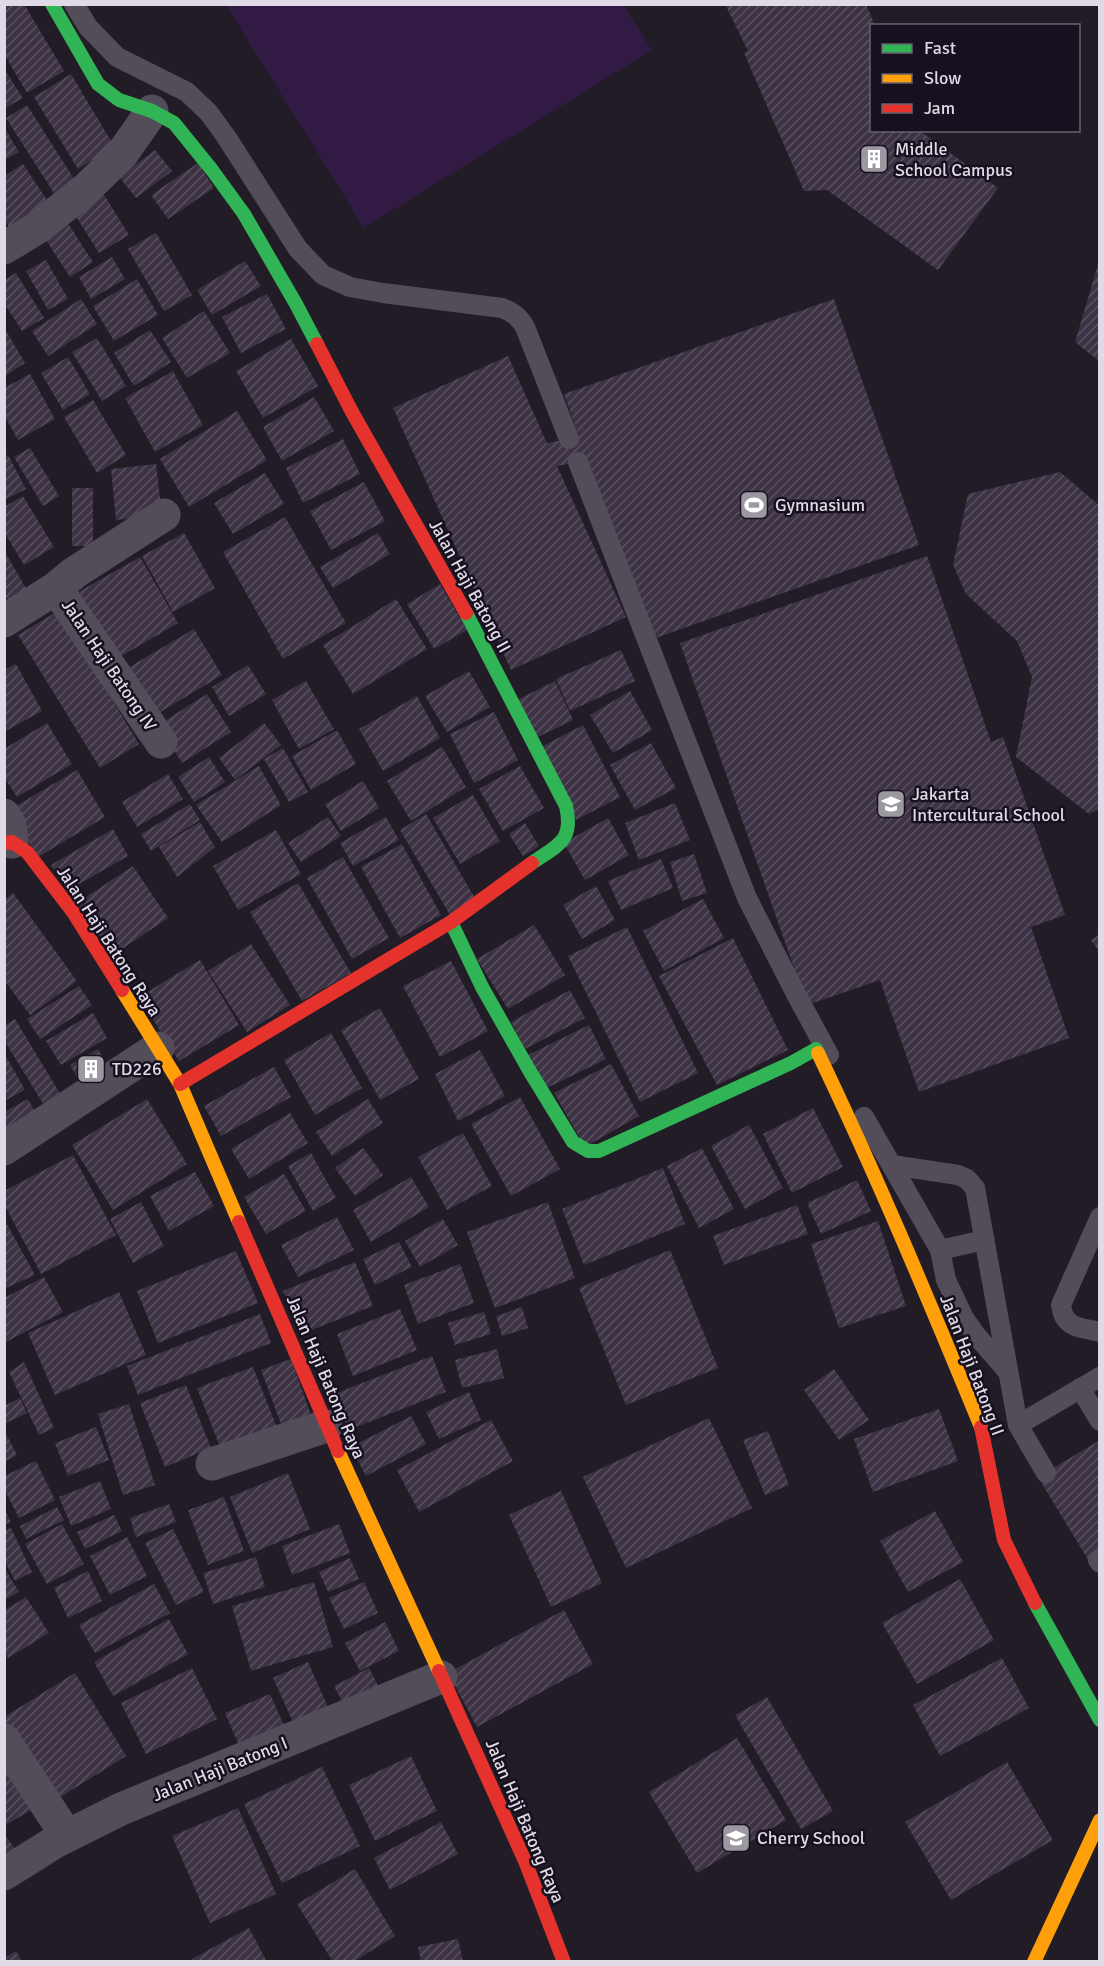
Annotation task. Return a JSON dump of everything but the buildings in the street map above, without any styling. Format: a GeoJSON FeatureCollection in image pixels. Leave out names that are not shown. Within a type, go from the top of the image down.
{"type":"FeatureCollection","features":[{"type":"Feature","properties":{"kind":"street","name":"Jalan Haji Batong II"},"geometry":{"type":"LineString","coordinates":[[52,4],[98,84],[119,100],[152,111],[174,123],[244,214],[478,635],[566,806],[570,824],[564,840],[451,922],[180,1084]]}},
{"type":"Feature","properties":{"kind":"street"},"geometry":{"type":"LineString","coordinates":[[8,237],[37,228],[92,183],[122,154],[152,111]]}},
{"type":"Feature","properties":{"kind":"street","name":"Jalan Haji Batong IV"},"geometry":{"type":"LineString","coordinates":[[4,621],[164,515]]}},
{"type":"Feature","properties":{"kind":"street","name":"Jalan Haji Batong IV"},"geometry":{"type":"LineString","coordinates":[[56,588],[161,742]]}},
{"type":"Feature","properties":{"kind":"street","name":"Jalan Haji Batong Raya"},"geometry":{"type":"LineString","coordinates":[[7,833],[27,852],[73,912],[180,1084],[326,1426],[469,1734],[525,1861],[564,1962]]}},
{"type":"Feature","properties":{"kind":"street","name":"Jalan Haji Batong II"},"geometry":{"type":"LineString","coordinates":[[451,922],[482,987],[529,1070],[573,1142],[588,1151],[599,1151],[791,1063],[816,1049],[858,1137],[921,1281],[982,1433],[1004,1540],[1026,1586],[1100,1720]]}},
{"type":"Feature","properties":{"kind":"street"},"geometry":{"type":"LineString","coordinates":[[4,1149],[158,1048]]}},
{"type":"Feature","properties":{"kind":"street"},"geometry":{"type":"LineString","coordinates":[[212,1464],[326,1426]]}},
{"type":"Feature","properties":{"kind":"street","name":"Jalan Haji Batong I"},"geometry":{"type":"LineString","coordinates":[[4,1874],[67,1836],[121,1809],[441,1677]]}},
{"type":"Feature","properties":{"kind":"street"},"geometry":{"type":"LineString","coordinates":[[4,1740],[67,1836]]}},
{"type":"Feature","properties":{"kind":"street"},"geometry":{"type":"LineString","coordinates":[[1034,1962],[1100,1820]]}},
{"type":"Feature","properties":{"kind":"lane"},"geometry":{"type":"LineString","coordinates":[[74,4],[88,27],[117,57],[187,92],[209,113],[298,249],[322,275],[350,287],[502,308],[512,312],[520,319],[569,439]]}},
{"type":"Feature","properties":{"kind":"lane"},"geometry":{"type":"LineString","coordinates":[[578,462],[747,898],[796,994],[940,1250],[946,1280],[964,1318],[1008,1372]]}},
{"type":"Feature","properties":{"kind":"lane"},"geometry":{"type":"LineString","coordinates":[[891,1165],[958,1175],[967,1179],[975,1188],[1018,1425],[1046,1473]]}},
{"type":"Feature","properties":{"kind":"lane"},"geometry":{"type":"LineString","coordinates":[[1100,1217],[1061,1305],[1063,1316],[1070,1324],[1100,1332]]}},
{"type":"Feature","properties":{"kind":"lane"},"geometry":{"type":"LineString","coordinates":[[940,1250],[984,1240]]}},
{"type":"Feature","properties":{"kind":"lane"},"geometry":{"type":"LineString","coordinates":[[1018,1425],[1100,1377]]}},
{"type":"Feature","properties":{"kind":"lane"},"geometry":{"type":"LineString","coordinates":[[1080,1388],[1100,1421]]}},
{"type":"Feature","properties":{"kind":"shaded area"},"geometry":{"type":"Polygon","coordinates":[[[226,5],[623,5],[652,50],[364,228],[226,5]]]}},
{"type":"Feature","properties":{"kind":"traffic: fast"},"geometry":{"type":"LineString","coordinates":[[52,4],[98,84],[119,100],[152,111],[174,123],[212,170],[244,214],[317,344]]}},
{"type":"Feature","properties":{"kind":"traffic: fast"},"geometry":{"type":"LineString","coordinates":[[466,613],[566,806],[568,818],[566,835],[556,846],[532,863]]}},
{"type":"Feature","properties":{"kind":"traffic: fast"},"geometry":{"type":"LineString","coordinates":[[451,922],[482,987],[529,1070],[573,1142],[588,1151],[599,1151],[791,1063],[816,1049],[818,1053]]}},
{"type":"Feature","properties":{"kind":"traffic: fast"},"geometry":{"type":"LineString","coordinates":[[1035,1603],[1100,1720]]}},
{"type":"Feature","properties":{"kind":"traffic: slow"},"geometry":{"type":"LineString","coordinates":[[122,990],[180,1084],[239,1222]]}},
{"type":"Feature","properties":{"kind":"traffic: slow"},"geometry":{"type":"LineString","coordinates":[[818,1053],[882,1192],[981,1427]]}},
{"type":"Feature","properties":{"kind":"traffic: slow"},"geometry":{"type":"LineString","coordinates":[[338,1451],[439,1671]]}},
{"type":"Feature","properties":{"kind":"traffic: slow"},"geometry":{"type":"LineString","coordinates":[[1034,1962],[1100,1820]]}},
{"type":"Feature","properties":{"kind":"traffic: jam"},"geometry":{"type":"LineString","coordinates":[[317,344],[352,412],[466,613]]}},
{"type":"Feature","properties":{"kind":"traffic: jam"},"geometry":{"type":"LineString","coordinates":[[4,843],[12,842],[27,852],[73,912],[122,990]]}},
{"type":"Feature","properties":{"kind":"traffic: jam"},"geometry":{"type":"LineString","coordinates":[[180,1084],[451,922],[532,863]]}},
{"type":"Feature","properties":{"kind":"traffic: jam"},"geometry":{"type":"LineString","coordinates":[[239,1222],[338,1451]]}},
{"type":"Feature","properties":{"kind":"traffic: jam"},"geometry":{"type":"LineString","coordinates":[[981,1427],[1004,1540],[1035,1603]]}},
{"type":"Feature","properties":{"kind":"traffic: jam"},"geometry":{"type":"LineString","coordinates":[[439,1671],[525,1861],[564,1962]]}},
{"type":"Feature","properties":{"kind":"place","name":"Middle School Campus"},"geometry":{"type":"Point","coordinates":[874,159]}},
{"type":"Feature","properties":{"kind":"place","name":"Gymnasium"},"geometry":{"type":"Point","coordinates":[754,505]}},
{"type":"Feature","properties":{"kind":"place","name":"Jakarta Intercultural School"},"geometry":{"type":"Point","coordinates":[891,804]}},
{"type":"Feature","properties":{"kind":"place","name":"TD226"},"geometry":{"type":"Point","coordinates":[91,1069]}},
{"type":"Feature","properties":{"kind":"place","name":"Cherry School"},"geometry":{"type":"Point","coordinates":[736,1838]}}]}
